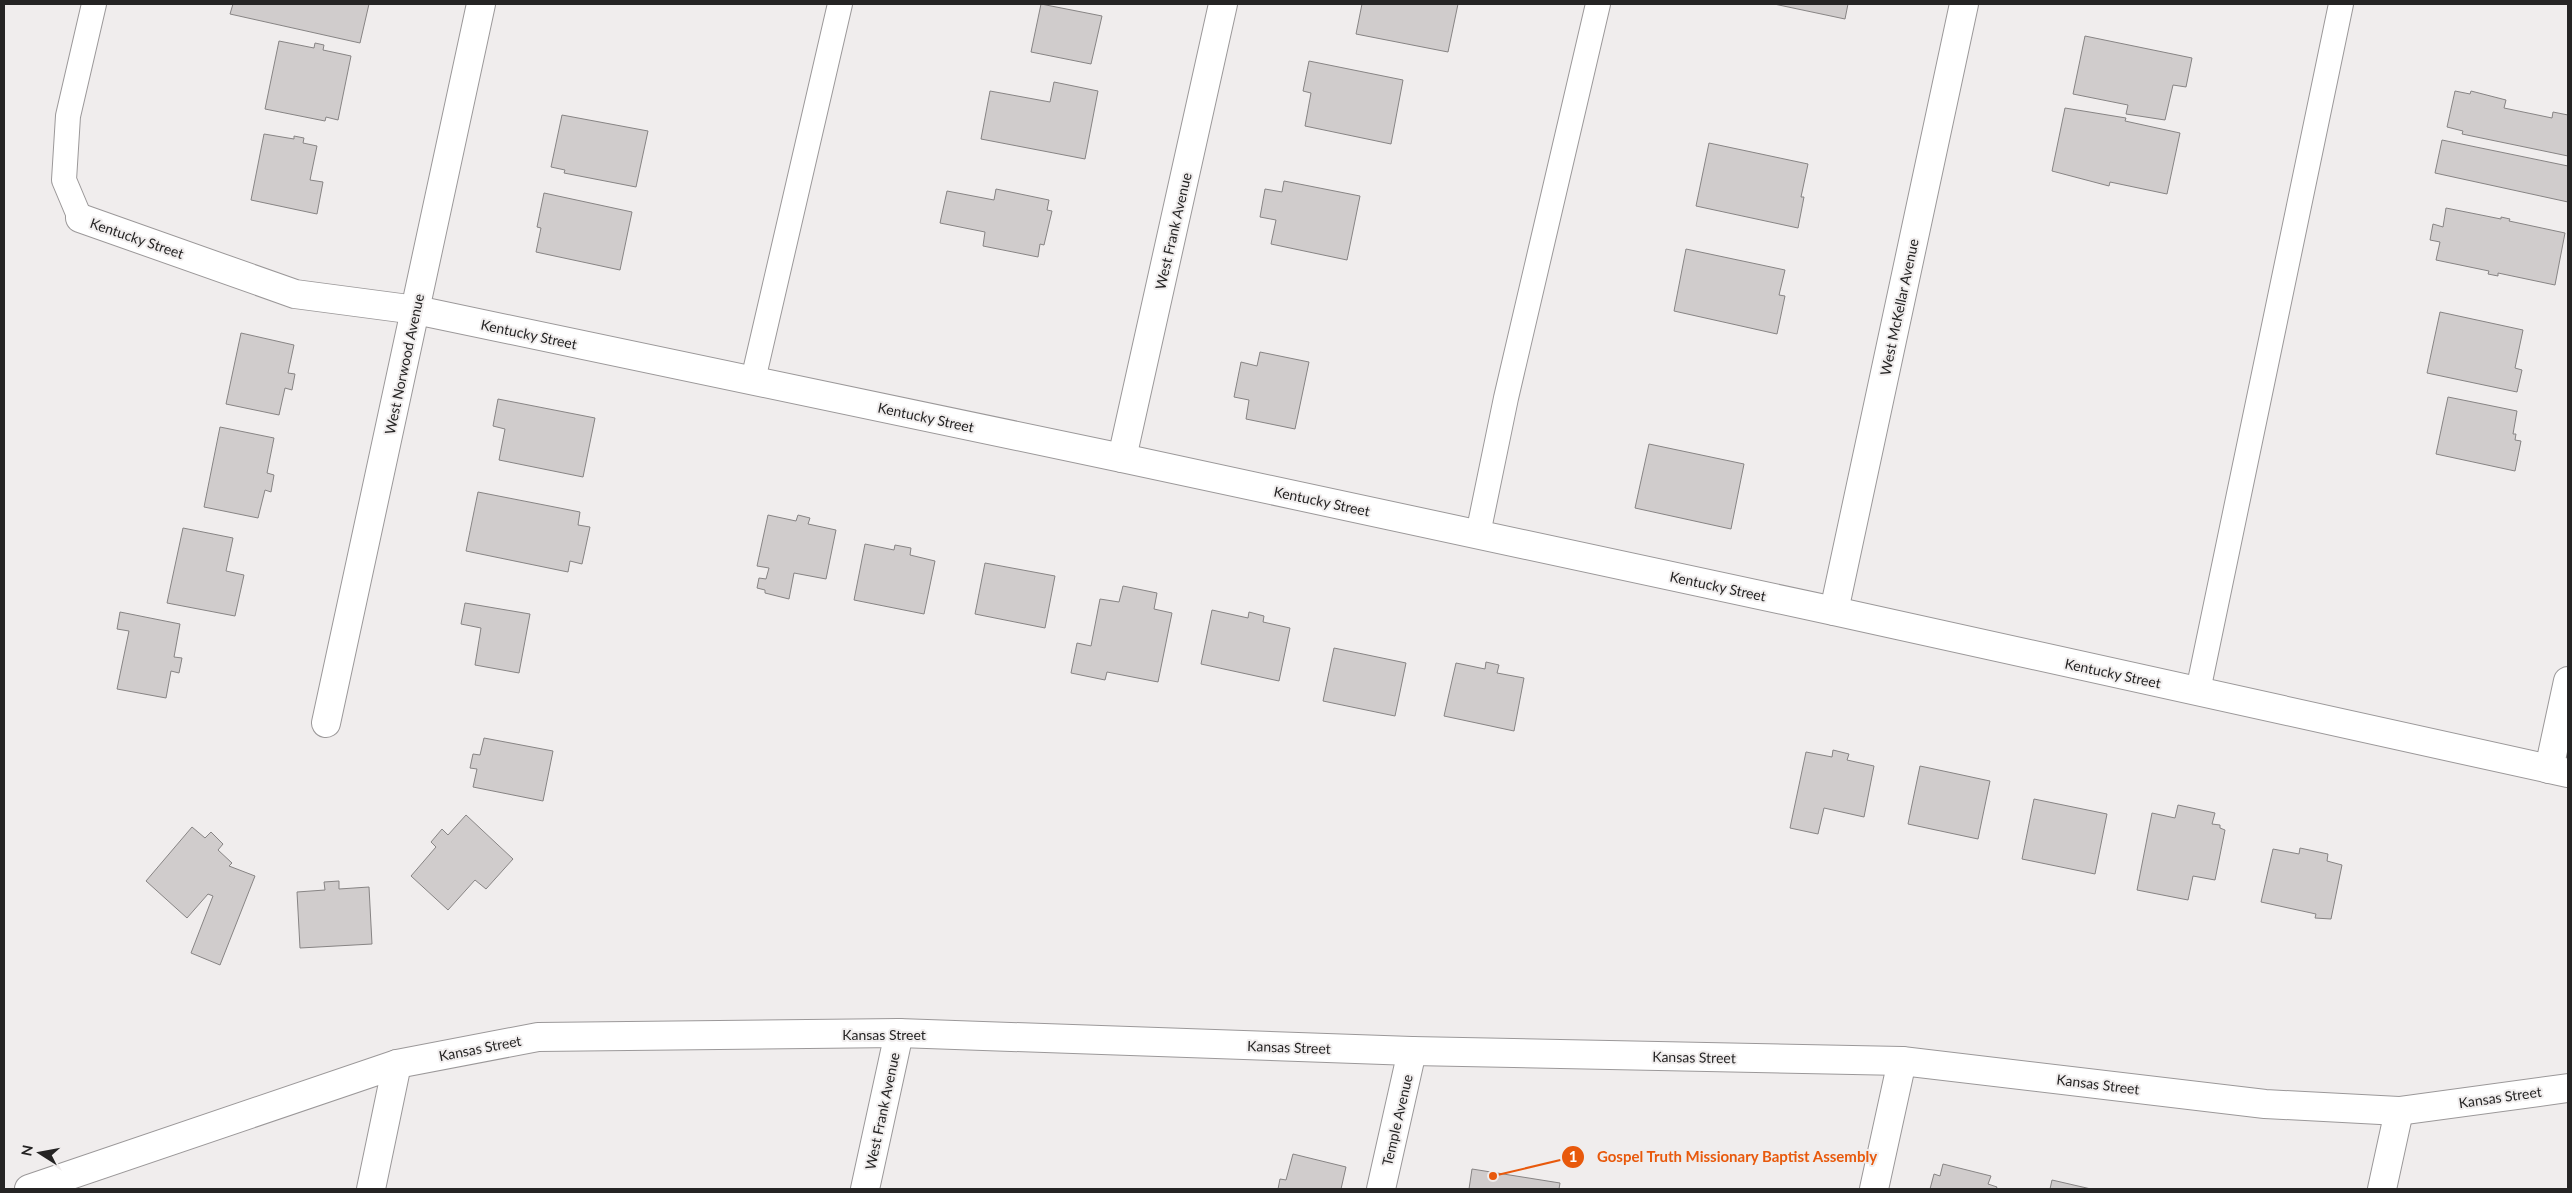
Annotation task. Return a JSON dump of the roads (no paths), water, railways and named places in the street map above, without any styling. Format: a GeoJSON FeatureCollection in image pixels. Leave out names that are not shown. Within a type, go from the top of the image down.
{"type":"FeatureCollection","features":[{"type":"Feature","properties":{"kind":"street","name":"West Norwood Avenue"},"geometry":{"type":"LineString","coordinates":[[326,723],[481,4]]}},
{"type":"Feature","properties":{"kind":"street","name":"West Frank Avenue"},"geometry":{"type":"LineString","coordinates":[[1122,458],[1223,4]]}},
{"type":"Feature","properties":{"kind":"street","name":"West McKellar Avenue"},"geometry":{"type":"LineString","coordinates":[[1834,611],[1964,4]]}},
{"type":"Feature","properties":{"kind":"street","name":"Kentucky Street"},"geometry":{"type":"LineString","coordinates":[[80,218],[295,294],[416,310],[752,380],[1834,611],[2558,771]]}},
{"type":"Feature","properties":{"kind":"street"},"geometry":{"type":"LineString","coordinates":[[2558,771],[2568,681]]}},
{"type":"Feature","properties":{"kind":"street","name":"West Frank Avenue"},"geometry":{"type":"LineString","coordinates":[[865,1189],[899,1033]]}},
{"type":"Feature","properties":{"kind":"street","name":"Kansas Street"},"geometry":{"type":"LineString","coordinates":[[29,1189],[397,1064],[538,1037],[899,1033],[1412,1051],[1902,1061],[2265,1104],[2399,1111],[2568,1088]]}},
{"type":"Feature","properties":{"kind":"street","name":"Temple Avenue"},"geometry":{"type":"LineString","coordinates":[[1381,1189],[1412,1051]]}},
{"type":"Feature","properties":{"kind":"street"},"geometry":{"type":"LineString","coordinates":[[1874,1189],[1902,1061]]}},
{"type":"Feature","properties":{"kind":"street"},"geometry":{"type":"LineString","coordinates":[[371,1189],[397,1064]]}},
{"type":"Feature","properties":{"kind":"street"},"geometry":{"type":"LineString","coordinates":[[2382,1189],[2399,1111]]}},
{"type":"Feature","properties":{"kind":"lane"},"geometry":{"type":"LineString","coordinates":[[80,218],[64,180],[68,116],[94,4]]}},
{"type":"Feature","properties":{"kind":"lane"},"geometry":{"type":"LineString","coordinates":[[752,380],[840,4]]}},
{"type":"Feature","properties":{"kind":"lane"},"geometry":{"type":"LineString","coordinates":[[1478,534],[1506,398],[1598,4]]}},
{"type":"Feature","properties":{"kind":"lane"},"geometry":{"type":"LineString","coordinates":[[2198,691],[2341,4]]}},
{"type":"Feature","properties":{"kind":"place","name":"Gospel Truth Missionary Baptist Assembly"},"geometry":{"type":"Point","coordinates":[1493,1176]}}]}
